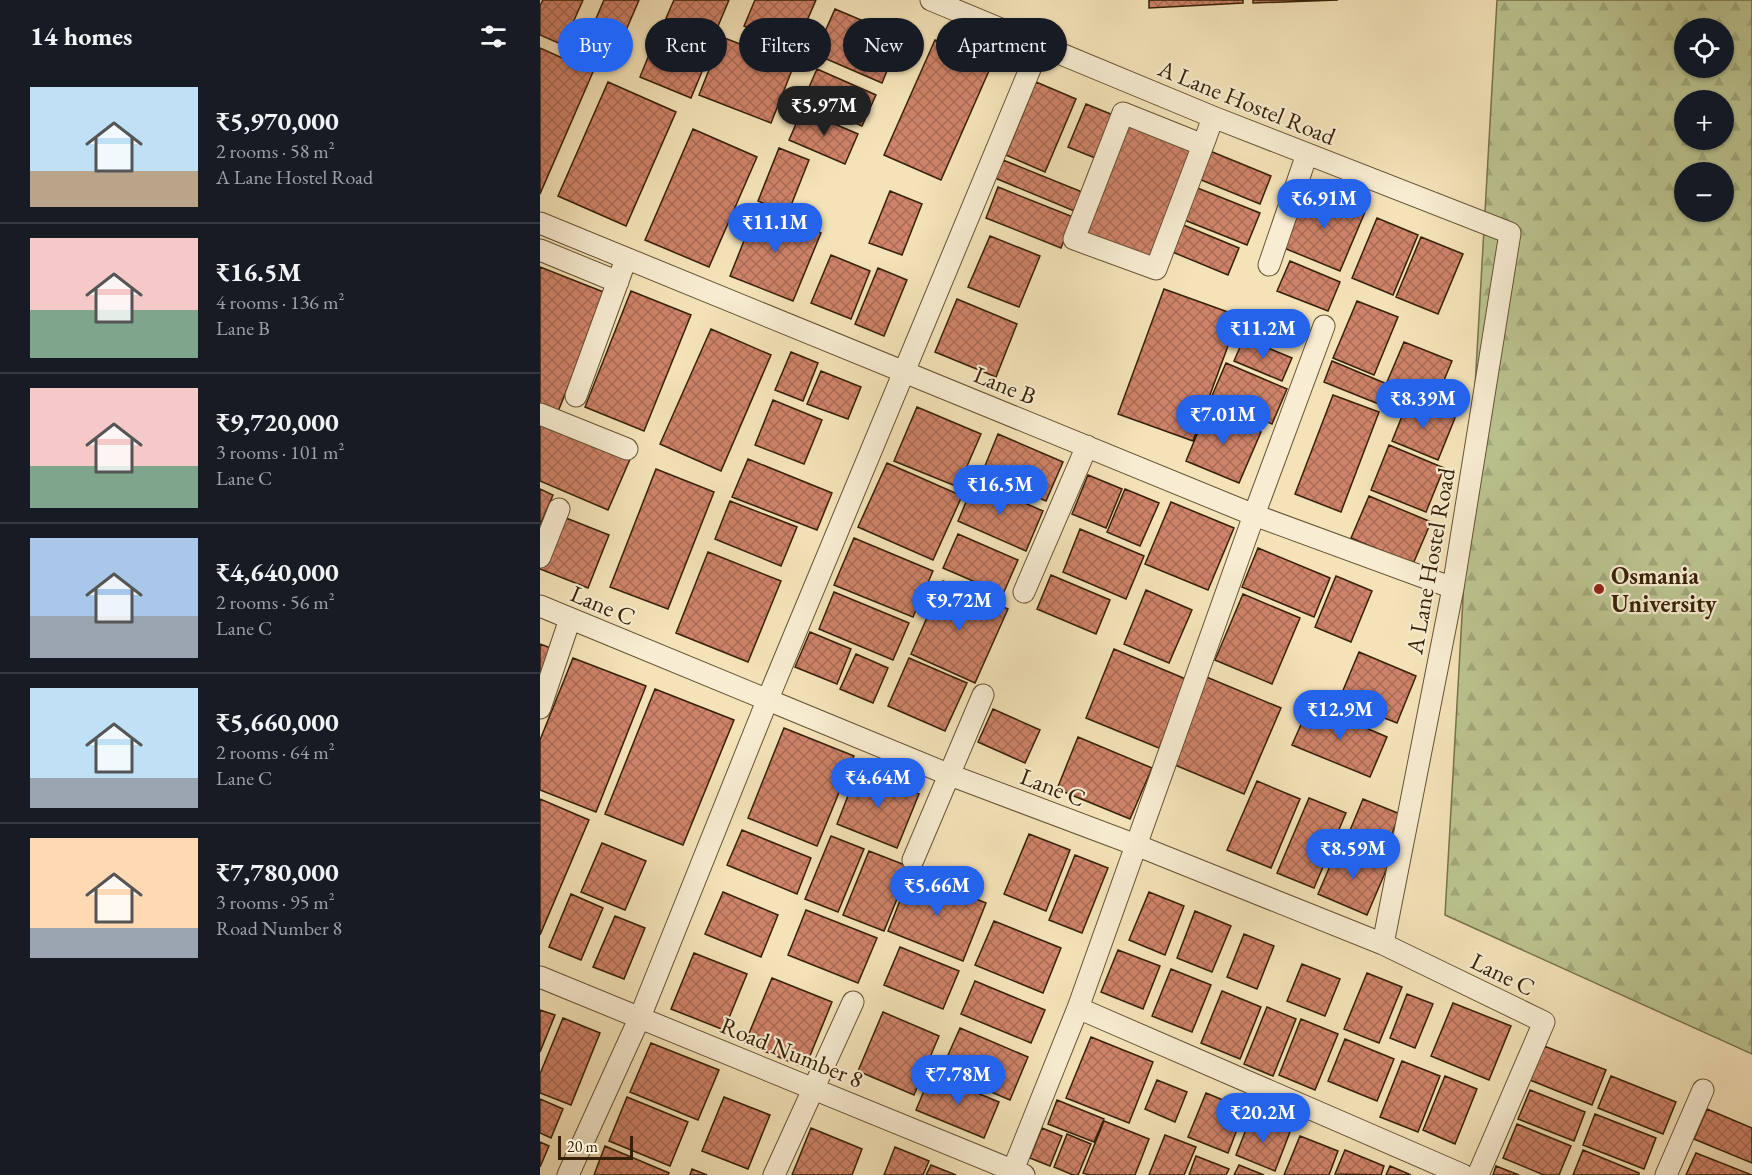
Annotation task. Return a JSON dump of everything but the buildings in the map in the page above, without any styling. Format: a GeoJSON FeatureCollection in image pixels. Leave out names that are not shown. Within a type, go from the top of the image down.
{"type":"FeatureCollection","features":[{"type":"Feature","properties":{"kind":"street","name":"A Lane Hostel Road"},"geometry":{"type":"LineString","coordinates":[[931,0],[975,18]]}},
{"type":"Feature","properties":{"kind":"street","name":"A Lane Hostel Road"},"geometry":{"type":"LineString","coordinates":[[1067,56],[1213,117],[1510,233],[1453,588],[1383,944]]}},
{"type":"Feature","properties":{"kind":"street"},"geometry":{"type":"LineString","coordinates":[[568,1175],[640,1017],[767,701],[1029,72]]}},
{"type":"Feature","properties":{"kind":"street"},"geometry":{"type":"LineString","coordinates":[[1203,145],[1123,113],[1074,239],[1156,269],[1203,145],[1213,117]]}},
{"type":"Feature","properties":{"kind":"street"},"geometry":{"type":"LineString","coordinates":[[1269,265],[1307,154]]}},
{"type":"Feature","properties":{"kind":"street","name":"Lane B"},"geometry":{"type":"LineString","coordinates":[[541,228],[626,259],[1254,514],[1453,588]]}},
{"type":"Feature","properties":{"kind":"street"},"geometry":{"type":"LineString","coordinates":[[540,250],[618,282]]}},
{"type":"Feature","properties":{"kind":"street"},"geometry":{"type":"LineString","coordinates":[[576,396],[626,259]]}},
{"type":"Feature","properties":{"kind":"street"},"geometry":{"type":"LineString","coordinates":[[1016,1173],[1078,1008],[1254,514],[1324,326]]}},
{"type":"Feature","properties":{"kind":"street"},"geometry":{"type":"LineString","coordinates":[[540,414],[627,449]]}},
{"type":"Feature","properties":{"kind":"street"},"geometry":{"type":"LineString","coordinates":[[1024,592],[1087,446]]}},
{"type":"Feature","properties":{"kind":"street"},"geometry":{"type":"LineString","coordinates":[[540,557],[559,509]]}},
{"type":"Feature","properties":{"kind":"street","name":"Lane C"},"geometry":{"type":"LineString","coordinates":[[540,606],[950,775],[1136,845],[1383,944],[1544,1022],[1478,1175]]}},
{"type":"Feature","properties":{"kind":"street"},"geometry":{"type":"LineString","coordinates":[[540,708],[570,619]]}},
{"type":"Feature","properties":{"kind":"street"},"geometry":{"type":"LineString","coordinates":[[913,860],[983,695]]}},
{"type":"Feature","properties":{"kind":"street","name":"Road Number 8"},"geometry":{"type":"LineString","coordinates":[[540,977],[1016,1173]]}},
{"type":"Feature","properties":{"kind":"street"},"geometry":{"type":"LineString","coordinates":[[774,1175],[853,1002]]}},
{"type":"Feature","properties":{"kind":"street"},"geometry":{"type":"LineString","coordinates":[[1078,1008],[1463,1175]]}},
{"type":"Feature","properties":{"kind":"street"},"geometry":{"type":"LineString","coordinates":[[1666,1175],[1704,1090]]}},
{"type":"Feature","properties":{"kind":"green space","name":"Osmania University"},"geometry":{"type":"Polygon","coordinates":[[[1497,0],[1752,0],[1752,1054],[1445,915],[1497,0]]]}},
{"type":"Feature","properties":{"kind":"place","name":"Osmania University"},"geometry":{"type":"Point","coordinates":[1599,589]}}]}
